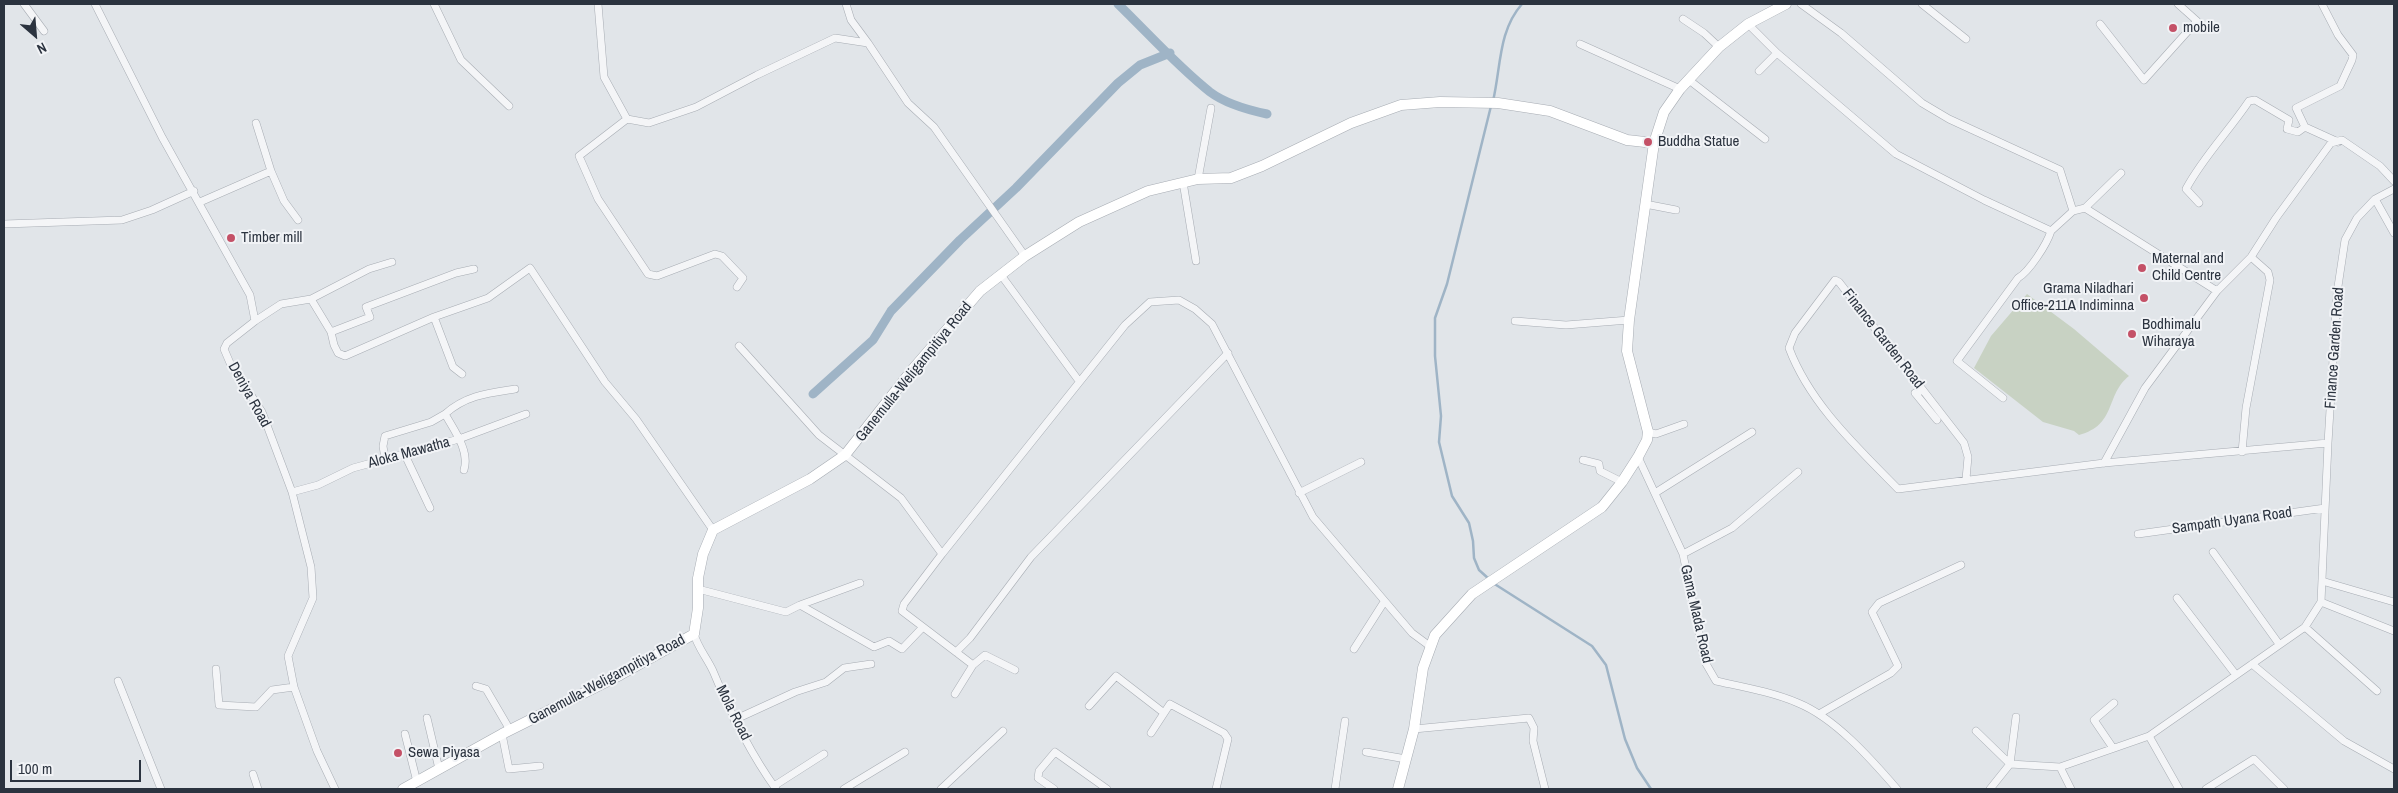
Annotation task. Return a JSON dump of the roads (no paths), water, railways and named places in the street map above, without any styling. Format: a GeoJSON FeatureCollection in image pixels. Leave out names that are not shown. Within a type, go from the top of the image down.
{"type":"FeatureCollection","features":[{"type":"Feature","properties":{"kind":"street"},"geometry":{"type":"LineString","coordinates":[[24,4],[44,31]]}},
{"type":"Feature","properties":{"kind":"street"},"geometry":{"type":"LineString","coordinates":[[95,4],[162,137],[194,191],[250,295],[255,321],[280,304],[311,299],[368,269],[392,262]]}},
{"type":"Feature","properties":{"kind":"street"},"geometry":{"type":"LineString","coordinates":[[434,4],[461,60],[508,106]]}},
{"type":"Feature","properties":{"kind":"street"},"geometry":{"type":"LineString","coordinates":[[598,4],[604,77],[627,120]]}},
{"type":"Feature","properties":{"kind":"street"},"geometry":{"type":"LineString","coordinates":[[846,4],[851,20],[908,103],[934,127],[1025,256]]}},
{"type":"Feature","properties":{"kind":"street"},"geometry":{"type":"LineString","coordinates":[[1398,789],[1414,729],[1423,668],[1435,635],[1472,594],[1602,507],[1622,482],[1647,440],[1648,432],[1627,351],[1629,320],[1654,142],[1664,112],[1680,89],[1719,48],[1748,24],[1786,4]]}},
{"type":"Feature","properties":{"kind":"street"},"geometry":{"type":"LineString","coordinates":[[1802,4],[1841,33],[1922,103],[1949,119],[2060,170],[2073,211]]}},
{"type":"Feature","properties":{"kind":"street"},"geometry":{"type":"LineString","coordinates":[[1922,4],[1966,40]]}},
{"type":"Feature","properties":{"kind":"street"},"geometry":{"type":"LineString","coordinates":[[2100,24],[2144,80],[2197,22],[2178,4]]}},
{"type":"Feature","properties":{"kind":"street"},"geometry":{"type":"LineString","coordinates":[[2322,4],[2338,34],[2353,55],[2352,60],[2340,86],[2296,108],[2305,128],[2338,142]]}},
{"type":"Feature","properties":{"kind":"street"},"geometry":{"type":"LineString","coordinates":[[1683,19],[1704,33],[1719,48]]}},
{"type":"Feature","properties":{"kind":"street"},"geometry":{"type":"LineString","coordinates":[[1748,24],[1777,53],[1896,154],[1984,200],[2051,231]]}},
{"type":"Feature","properties":{"kind":"street"},"geometry":{"type":"LineString","coordinates":[[736,287],[743,278],[722,256],[715,254],[657,276],[648,274],[598,200],[579,156],[627,120],[649,123],[696,107],[757,74],[835,38],[868,43]]}},
{"type":"Feature","properties":{"kind":"street"},"geometry":{"type":"LineString","coordinates":[[1580,44],[1680,89]]}},
{"type":"Feature","properties":{"kind":"street"},"geometry":{"type":"LineString","coordinates":[[1759,71],[1777,53]]}},
{"type":"Feature","properties":{"kind":"street"},"geometry":{"type":"LineString","coordinates":[[1689,80],[1765,139]]}},
{"type":"Feature","properties":{"kind":"street"},"geometry":{"type":"LineString","coordinates":[[2199,203],[2186,189],[2248,101],[2254,100],[2289,120],[2287,129],[2298,132],[2305,128]]}},
{"type":"Feature","properties":{"kind":"street","name":"Ganemulla-Weligampitiya Road"},"geometry":{"type":"LineString","coordinates":[[403,789],[506,732],[620,676],[694,634],[698,578],[703,554],[714,530],[810,479],[845,455],[943,333],[980,291],[1025,256],[1079,222],[1148,191],[1198,179],[1232,178],[1269,163],[1351,124],[1400,106],[1481,102],[1498,103],[1550,111],[1627,140],[1654,142]]}},
{"type":"Feature","properties":{"kind":"street"},"geometry":{"type":"LineString","coordinates":[[1198,179],[1211,108]]}},
{"type":"Feature","properties":{"kind":"street"},"geometry":{"type":"LineString","coordinates":[[256,123],[271,171],[284,201],[298,220]]}},
{"type":"Feature","properties":{"kind":"street"},"geometry":{"type":"LineString","coordinates":[[2104,463],[2145,388],[2217,290],[2251,257],[2276,218],[2331,143],[2342,140],[2367,157],[2394,181]]}},
{"type":"Feature","properties":{"kind":"street"},"geometry":{"type":"LineString","coordinates":[[200,202],[271,171]]}},
{"type":"Feature","properties":{"kind":"street"},"geometry":{"type":"LineString","coordinates":[[2002,398],[1957,361],[2018,278],[2027,273],[2033,260],[2047,244],[2051,231],[2073,211],[2086,208],[2121,173]]}},
{"type":"Feature","properties":{"kind":"street"},"geometry":{"type":"LineString","coordinates":[[1183,182],[1196,261]]}},
{"type":"Feature","properties":{"kind":"street","name":"Finance Garden Road"},"geometry":{"type":"LineString","coordinates":[[1966,478],[1968,457],[1964,443],[1839,282],[1835,280],[1795,333],[1789,348],[1797,369],[1840,430],[1898,488],[1966,478],[2104,463],[2328,444],[2338,293],[2345,240],[2357,218],[2375,199],[2394,189]]}},
{"type":"Feature","properties":{"kind":"street"},"geometry":{"type":"LineString","coordinates":[[4,224],[122,220],[152,210],[194,191]]}},
{"type":"Feature","properties":{"kind":"street"},"geometry":{"type":"LineString","coordinates":[[2375,199],[2394,233]]}},
{"type":"Feature","properties":{"kind":"street"},"geometry":{"type":"LineString","coordinates":[[1645,204],[1676,210]]}},
{"type":"Feature","properties":{"kind":"street"},"geometry":{"type":"LineString","coordinates":[[2086,208],[2217,290]]}},
{"type":"Feature","properties":{"kind":"street"},"geometry":{"type":"LineString","coordinates":[[2242,452],[2246,408],[2270,280],[2268,272],[2251,257]]}},
{"type":"Feature","properties":{"kind":"street"},"geometry":{"type":"LineString","coordinates":[[311,299],[332,332],[334,345],[338,353],[345,356],[434,318],[488,298],[530,268],[605,382],[636,419],[714,530]]}},
{"type":"Feature","properties":{"kind":"street"},"geometry":{"type":"LineString","coordinates":[[332,332],[370,316],[366,307],[456,273],[474,269]]}},
{"type":"Feature","properties":{"kind":"street"},"geometry":{"type":"LineString","coordinates":[[1001,274],[1079,381]]}},
{"type":"Feature","properties":{"kind":"street"},"geometry":{"type":"LineString","coordinates":[[973,665],[902,611],[904,604],[1125,325],[1150,302],[1179,300],[1195,309],[1212,324],[1313,517],[1412,633],[1431,647]]}},
{"type":"Feature","properties":{"kind":"street"},"geometry":{"type":"LineString","coordinates":[[434,318],[453,367],[462,374]]}},
{"type":"Feature","properties":{"kind":"street"},"geometry":{"type":"LineString","coordinates":[[1515,321],[1566,325],[1629,320]]}},
{"type":"Feature","properties":{"kind":"street","name":"Deniya Road"},"geometry":{"type":"LineString","coordinates":[[255,321],[227,344],[224,349],[230,363],[262,412],[292,492],[311,567],[313,598],[288,656],[294,687],[316,751],[335,789]]}},
{"type":"Feature","properties":{"kind":"street"},"geometry":{"type":"LineString","coordinates":[[739,346],[819,435],[901,498],[942,554]]}},
{"type":"Feature","properties":{"kind":"street"},"geometry":{"type":"LineString","coordinates":[[956,652],[970,638],[1031,557],[1228,353]]}},
{"type":"Feature","properties":{"kind":"street"},"geometry":{"type":"LineString","coordinates":[[385,459],[383,446],[385,436],[432,422],[446,414],[454,406],[475,395],[515,389]]}},
{"type":"Feature","properties":{"kind":"street"},"geometry":{"type":"LineString","coordinates":[[1922,390],[1915,394],[1937,420]]}},
{"type":"Feature","properties":{"kind":"street"},"geometry":{"type":"LineString","coordinates":[[446,414],[459,439],[466,462],[464,470]]}},
{"type":"Feature","properties":{"kind":"street","name":"Aloka Mawatha"},"geometry":{"type":"LineString","coordinates":[[292,492],[318,485],[353,468],[459,439],[526,414]]}},
{"type":"Feature","properties":{"kind":"street"},"geometry":{"type":"LineString","coordinates":[[1648,432],[1656,434],[1684,424]]}},
{"type":"Feature","properties":{"kind":"street"},"geometry":{"type":"LineString","coordinates":[[1655,493],[1752,432]]}},
{"type":"Feature","properties":{"kind":"street"},"geometry":{"type":"LineString","coordinates":[[1976,731],[2010,764],[2060,767],[2148,736],[2305,627],[2321,602],[2328,444]]}},
{"type":"Feature","properties":{"kind":"street"},"geometry":{"type":"LineString","coordinates":[[404,455],[430,508]]}},
{"type":"Feature","properties":{"kind":"street","name":"Gama Mada Road"},"geometry":{"type":"LineString","coordinates":[[1638,457],[1683,554],[1705,662],[1716,681],[1773,694],[1799,703],[1819,714],[1839,729],[1897,789]]}},
{"type":"Feature","properties":{"kind":"street"},"geometry":{"type":"LineString","coordinates":[[1583,460],[1599,464],[1600,471],[1622,482]]}},
{"type":"Feature","properties":{"kind":"street"},"geometry":{"type":"LineString","coordinates":[[1299,493],[1361,462]]}},
{"type":"Feature","properties":{"kind":"street"},"geometry":{"type":"LineString","coordinates":[[1683,554],[1732,528],[1798,472]]}},
{"type":"Feature","properties":{"kind":"street","name":"Sampath Uyana Road"},"geometry":{"type":"LineString","coordinates":[[2138,534],[2325,508]]}},
{"type":"Feature","properties":{"kind":"street"},"geometry":{"type":"LineString","coordinates":[[2213,552],[2278,644]]}},
{"type":"Feature","properties":{"kind":"street"},"geometry":{"type":"LineString","coordinates":[[1819,714],[1891,673],[1898,666],[1872,612],[1879,603],[1961,565]]}},
{"type":"Feature","properties":{"kind":"street"},"geometry":{"type":"LineString","coordinates":[[2322,581],[2394,602]]}},
{"type":"Feature","properties":{"kind":"street"},"geometry":{"type":"LineString","coordinates":[[698,589],[786,612],[860,583]]}},
{"type":"Feature","properties":{"kind":"street"},"geometry":{"type":"LineString","coordinates":[[2177,598],[2236,675]]}},
{"type":"Feature","properties":{"kind":"street"},"geometry":{"type":"LineString","coordinates":[[1354,649],[1384,602]]}},
{"type":"Feature","properties":{"kind":"street"},"geometry":{"type":"LineString","coordinates":[[2321,602],[2394,631]]}},
{"type":"Feature","properties":{"kind":"street"},"geometry":{"type":"LineString","coordinates":[[800,605],[874,647],[889,641],[902,649],[923,627]]}},
{"type":"Feature","properties":{"kind":"street"},"geometry":{"type":"LineString","coordinates":[[2305,627],[2376,691]]}},
{"type":"Feature","properties":{"kind":"street","name":"Mola Road"},"geometry":{"type":"LineString","coordinates":[[694,634],[696,644],[713,672],[718,688],[734,720],[775,788]]}},
{"type":"Feature","properties":{"kind":"street"},"geometry":{"type":"LineString","coordinates":[[955,694],[973,665],[985,655],[1015,670]]}},
{"type":"Feature","properties":{"kind":"street"},"geometry":{"type":"LineString","coordinates":[[734,720],[795,692],[826,682],[844,668],[871,664]]}},
{"type":"Feature","properties":{"kind":"street"},"geometry":{"type":"LineString","coordinates":[[2252,664],[2344,741],[2394,769]]}},
{"type":"Feature","properties":{"kind":"street"},"geometry":{"type":"LineString","coordinates":[[216,669],[219,705],[256,706],[272,690],[294,687]]}},
{"type":"Feature","properties":{"kind":"street"},"geometry":{"type":"LineString","coordinates":[[1089,706],[1116,676],[1164,713]]}},
{"type":"Feature","properties":{"kind":"street"},"geometry":{"type":"LineString","coordinates":[[118,681],[161,789]]}},
{"type":"Feature","properties":{"kind":"street"},"geometry":{"type":"LineString","coordinates":[[476,686],[486,689],[506,732],[509,769],[540,766]]}},
{"type":"Feature","properties":{"kind":"street"},"geometry":{"type":"LineString","coordinates":[[2113,748],[2094,720],[2114,703]]}},
{"type":"Feature","properties":{"kind":"street"},"geometry":{"type":"LineString","coordinates":[[1152,733],[1170,704],[1224,733],[1228,739],[1216,789]]}},
{"type":"Feature","properties":{"kind":"street"},"geometry":{"type":"LineString","coordinates":[[1990,789],[2010,764],[2016,717]]}},
{"type":"Feature","properties":{"kind":"street"},"geometry":{"type":"LineString","coordinates":[[427,718],[439,769]]}},
{"type":"Feature","properties":{"kind":"street"},"geometry":{"type":"LineString","coordinates":[[1414,729],[1529,718],[1534,728],[1533,741],[1544,789]]}},
{"type":"Feature","properties":{"kind":"street"},"geometry":{"type":"LineString","coordinates":[[1335,789],[1345,721]]}},
{"type":"Feature","properties":{"kind":"street"},"geometry":{"type":"LineString","coordinates":[[941,789],[1003,731]]}},
{"type":"Feature","properties":{"kind":"street"},"geometry":{"type":"LineString","coordinates":[[405,734],[417,782]]}},
{"type":"Feature","properties":{"kind":"street"},"geometry":{"type":"LineString","coordinates":[[2148,736],[2180,789]]}},
{"type":"Feature","properties":{"kind":"street"},"geometry":{"type":"LineString","coordinates":[[844,789],[905,752]]}},
{"type":"Feature","properties":{"kind":"street"},"geometry":{"type":"LineString","coordinates":[[1054,789],[1038,778],[1039,770],[1055,752],[1107,789]]}},
{"type":"Feature","properties":{"kind":"street"},"geometry":{"type":"LineString","coordinates":[[1366,752],[1406,759]]}},
{"type":"Feature","properties":{"kind":"street"},"geometry":{"type":"LineString","coordinates":[[775,788],[824,754]]}},
{"type":"Feature","properties":{"kind":"street"},"geometry":{"type":"LineString","coordinates":[[2206,789],[2254,759],[2284,789]]}},
{"type":"Feature","properties":{"kind":"street"},"geometry":{"type":"LineString","coordinates":[[2060,767],[2071,789]]}},
{"type":"Feature","properties":{"kind":"street"},"geometry":{"type":"LineString","coordinates":[[253,774],[258,789]]}},
{"type":"Feature","properties":{"kind":"waterway"},"geometry":{"type":"LineString","coordinates":[[1118,4],[1174,60],[1210,92],[1230,103],[1267,114]]}},
{"type":"Feature","properties":{"kind":"waterway"},"geometry":{"type":"LineString","coordinates":[[1493,101],[1504,38],[1508,26],[1522,4]]}},
{"type":"Feature","properties":{"kind":"waterway"},"geometry":{"type":"LineString","coordinates":[[813,394],[873,340],[891,311],[960,240],[1016,188],[1118,83],[1140,65],[1170,53]]}},
{"type":"Feature","properties":{"kind":"waterway"},"geometry":{"type":"LineString","coordinates":[[1489,579],[1479,570],[1474,558],[1469,523],[1452,496],[1439,442],[1441,416],[1435,356],[1435,318],[1447,284],[1491,106]]}},
{"type":"Feature","properties":{"kind":"waterway"},"geometry":{"type":"LineString","coordinates":[[1493,583],[1592,646],[1606,665],[1625,739],[1637,768],[1651,789]]}},
{"type":"Feature","properties":{"kind":"place","name":"mobile"},"geometry":{"type":"Point","coordinates":[2173,28]}},
{"type":"Feature","properties":{"kind":"place","name":"Buddha Statue"},"geometry":{"type":"Point","coordinates":[1648,142]}},
{"type":"Feature","properties":{"kind":"place","name":"Timber mill"},"geometry":{"type":"Point","coordinates":[231,238]}},
{"type":"Feature","properties":{"kind":"place","name":"Maternal and Child Centre"},"geometry":{"type":"Point","coordinates":[2142,268]}},
{"type":"Feature","properties":{"kind":"place","name":"Grama Niladhari Office-211A Indiminna"},"geometry":{"type":"Point","coordinates":[2144,298]}},
{"type":"Feature","properties":{"kind":"place","name":"Bodhimalu Wiharaya"},"geometry":{"type":"Point","coordinates":[2132,334]}},
{"type":"Feature","properties":{"kind":"place","name":"Sewa Piyasa"},"geometry":{"type":"Point","coordinates":[398,753]}}]}
